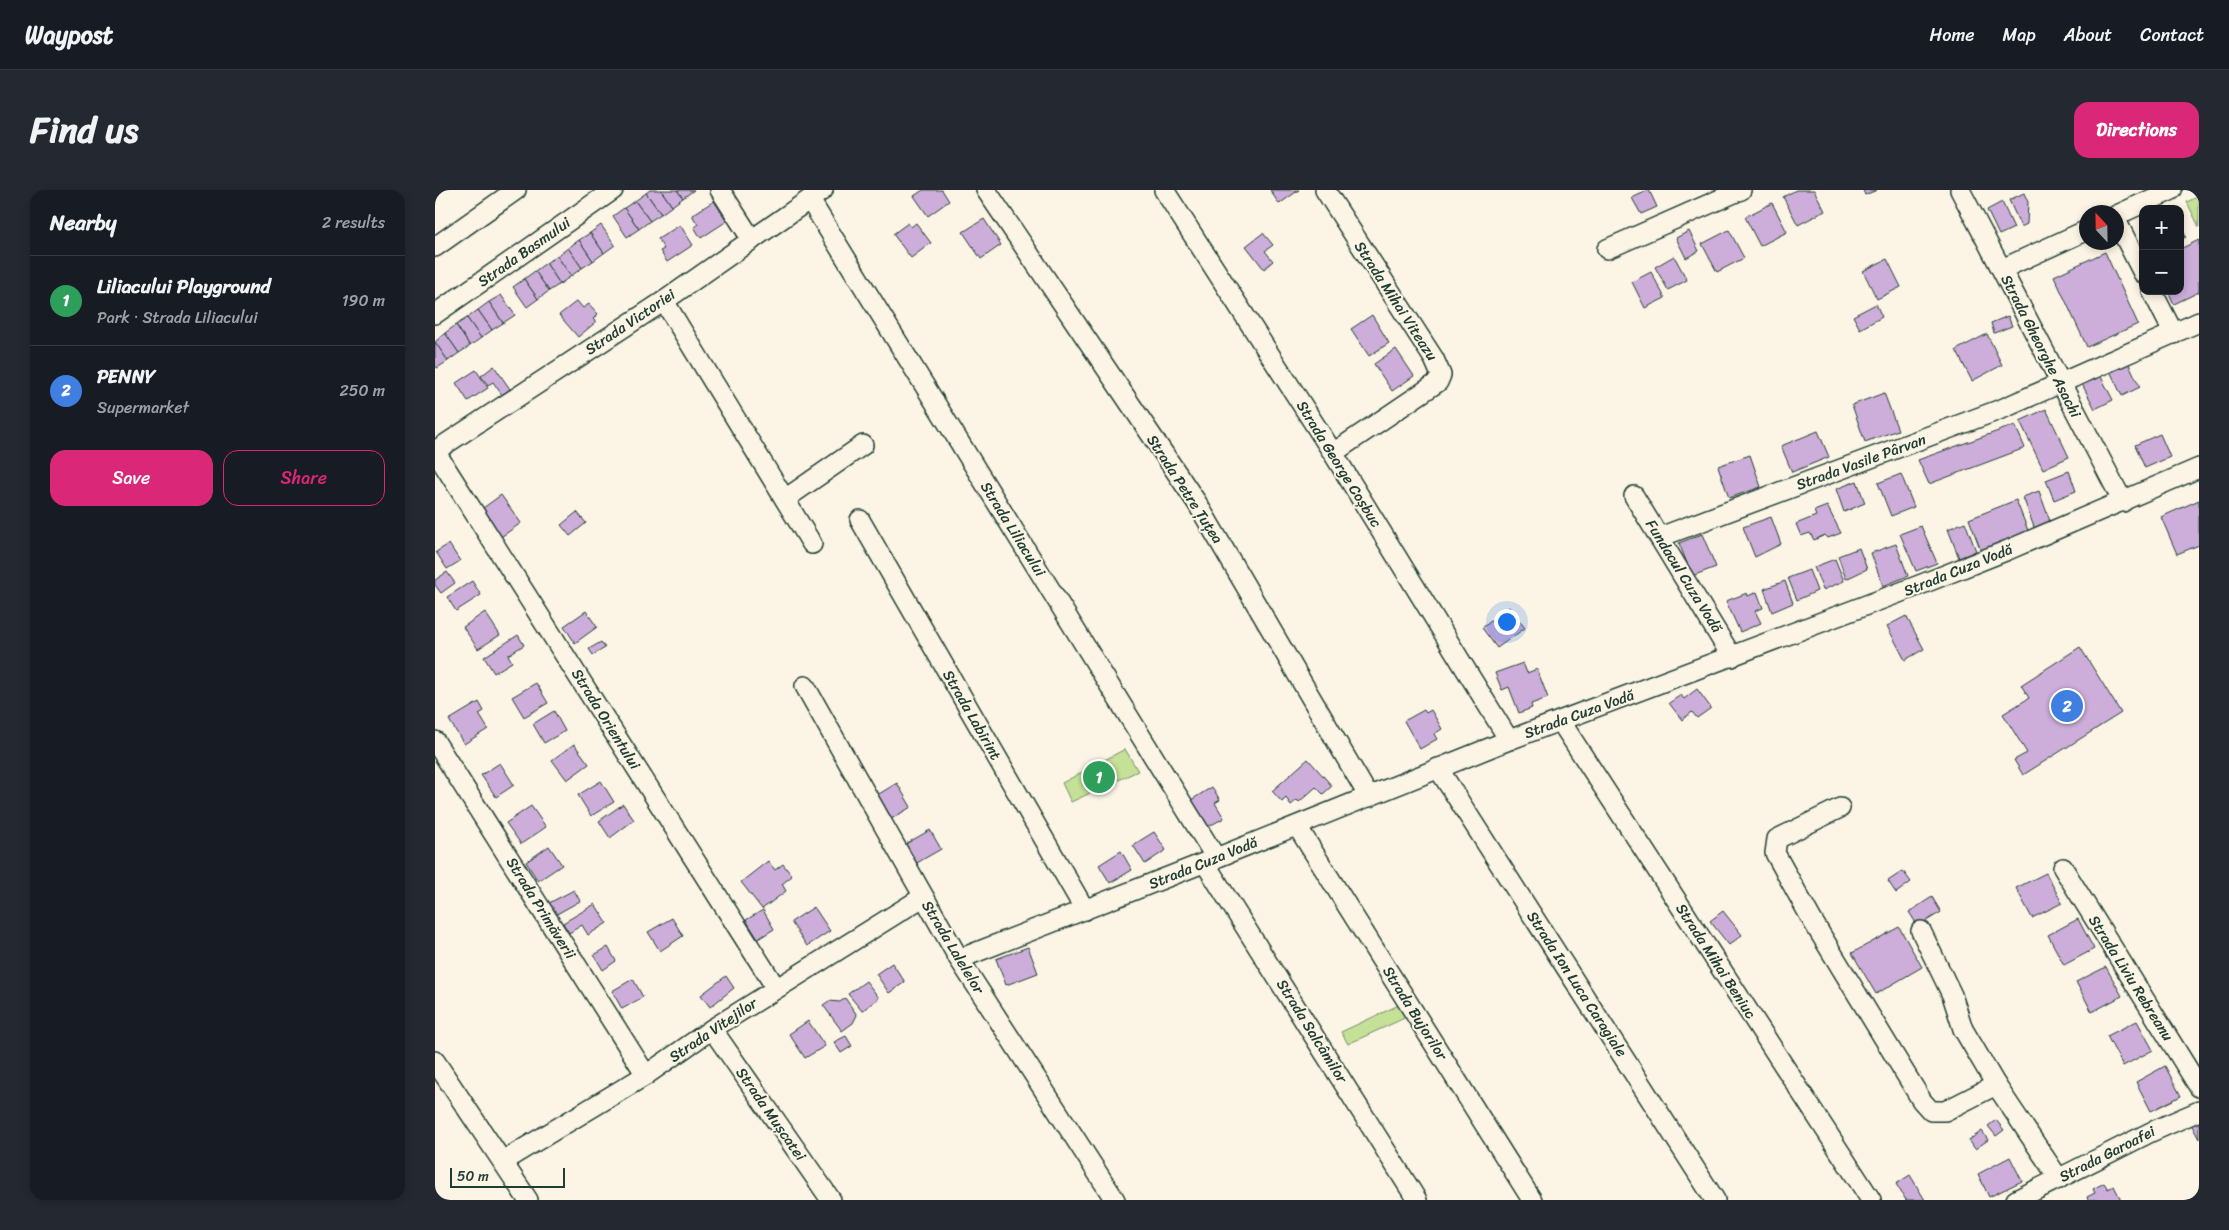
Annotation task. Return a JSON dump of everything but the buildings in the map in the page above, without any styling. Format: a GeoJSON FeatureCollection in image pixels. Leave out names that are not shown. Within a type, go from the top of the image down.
{"type":"FeatureCollection","features":[{"type":"Feature","properties":{"kind":"street"},"geometry":{"type":"LineString","coordinates":[[435,247],[516,190]]}},
{"type":"Feature","properties":{"kind":"street","name":"Strada Basmului"},"geometry":{"type":"LineString","coordinates":[[435,314],[613,190]]}},
{"type":"Feature","properties":{"kind":"street"},"geometry":{"type":"LineString","coordinates":[[720,190],[752,240]]}},
{"type":"Feature","properties":{"kind":"street","name":"Strada Petre Țuțea"},"geometry":{"type":"LineString","coordinates":[[986,190],[1197,503],[1369,797]]}},
{"type":"Feature","properties":{"kind":"street","name":"Strada George Coșbuc"},"geometry":{"type":"LineString","coordinates":[[1164,190],[1333,453],[1509,740]]}},
{"type":"Feature","properties":{"kind":"street","name":"Strada Mihai Viteazu"},"geometry":{"type":"LineString","coordinates":[[1325,190],[1434,359],[1441,375],[1438,382],[1333,453]]}},
{"type":"Feature","properties":{"kind":"street"},"geometry":{"type":"LineString","coordinates":[[1607,249],[1741,190]]}},
{"type":"Feature","properties":{"kind":"street","name":"Strada Gheorghe Asachi"},"geometry":{"type":"LineString","coordinates":[[1960,190],[2123,502]]}},
{"type":"Feature","properties":{"kind":"street"},"geometry":{"type":"LineString","coordinates":[[2124,212],[2172,190]]}},
{"type":"Feature","properties":{"kind":"street","name":"Strada Victoriei"},"geometry":{"type":"LineString","coordinates":[[435,451],[664,301],[817,195]]}},
{"type":"Feature","properties":{"kind":"street","name":"Strada Liliacului"},"geometry":{"type":"LineString","coordinates":[[817,195],[1211,860]]}},
{"type":"Feature","properties":{"kind":"street"},"geometry":{"type":"LineString","coordinates":[[2002,269],[2079,234]]}},
{"type":"Feature","properties":{"kind":"street"},"geometry":{"type":"LineString","coordinates":[[2124,236],[2139,265]]}},
{"type":"Feature","properties":{"kind":"street"},"geometry":{"type":"LineString","coordinates":[[2154,295],[2174,334]]}},
{"type":"Feature","properties":{"kind":"street"},"geometry":{"type":"LineString","coordinates":[[664,301],[812,544]]}},
{"type":"Feature","properties":{"kind":"street","name":"Strada Vasile Pârvan"},"geometry":{"type":"LineString","coordinates":[[1660,536],[2004,408],[2199,322]]}},
{"type":"Feature","properties":{"kind":"street"},"geometry":{"type":"LineString","coordinates":[[785,499],[863,445]]}},
{"type":"Feature","properties":{"kind":"street","name":"Strada Orientului"},"geometry":{"type":"LineString","coordinates":[[435,451],[776,988]]}},
{"type":"Feature","properties":{"kind":"street","name":"Strada Cuza Vodă"},"geometry":{"type":"LineString","coordinates":[[959,959],[1509,740],[1561,722],[1917,586],[2123,502],[2199,468]]}},
{"type":"Feature","properties":{"kind":"street","name":"Fundacul Cuza Vodă"},"geometry":{"type":"LineString","coordinates":[[1634,496],[1732,657]]}},
{"type":"Feature","properties":{"kind":"street","name":"Strada Labirint"},"geometry":{"type":"LineString","coordinates":[[860,520],[1085,910]]}},
{"type":"Feature","properties":{"kind":"street","name":"Strada Lalelelor"},"geometry":{"type":"LineString","coordinates":[[805,686],[959,959],[1115,1200]]}},
{"type":"Feature","properties":{"kind":"street","name":"Strada Mihai Beniuc"},"geometry":{"type":"LineString","coordinates":[[1561,722],[1871,1200]]}},
{"type":"Feature","properties":{"kind":"street","name":"Strada Primăverii"},"geometry":{"type":"LineString","coordinates":[[435,741],[646,1075]]}},
{"type":"Feature","properties":{"kind":"street","name":"Strada Ion Luca Caragiale"},"geometry":{"type":"LineString","coordinates":[[1438,768],[1715,1200]]}},
{"type":"Feature","properties":{"kind":"street"},"geometry":{"type":"LineString","coordinates":[[1840,808],[1777,839],[1775,853],[1812,920],[1922,1101],[1931,1111],[1945,1111],[1996,1085]]}},
{"type":"Feature","properties":{"kind":"street","name":"Strada Bujorilor"},"geometry":{"type":"LineString","coordinates":[[1297,826],[1532,1200]]}},
{"type":"Feature","properties":{"kind":"street","name":"Strada Salcâmilor"},"geometry":{"type":"LineString","coordinates":[[1211,860],[1417,1200]]}},
{"type":"Feature","properties":{"kind":"street","name":"Strada Liviu Rebreanu"},"geometry":{"type":"LineString","coordinates":[[2063,868],[2199,1087]]}},
{"type":"Feature","properties":{"kind":"street","name":"Strada Vitejilor"},"geometry":{"type":"LineString","coordinates":[[503,1161],[646,1075],[712,1029],[923,897]]}},
{"type":"Feature","properties":{"kind":"street"},"geometry":{"type":"LineString","coordinates":[[1921,932],[1952,995],[1963,1029],[1996,1085],[2059,1179]]}},
{"type":"Feature","properties":{"kind":"street","name":"Strada Mușcatei"},"geometry":{"type":"LineString","coordinates":[[712,1029],[831,1200]]}},
{"type":"Feature","properties":{"kind":"street"},"geometry":{"type":"LineString","coordinates":[[435,1061],[528,1200]]}},
{"type":"Feature","properties":{"kind":"street","name":"Strada Garoafei"},"geometry":{"type":"LineString","coordinates":[[2016,1200],[2199,1110]]}},
{"type":"Feature","properties":{"kind":"green space"},"geometry":{"type":"Polygon","coordinates":[[[2199,196],[2199,227],[2187,202],[2199,196]]]}},
{"type":"Feature","properties":{"kind":"green space"},"geometry":{"type":"Polygon","coordinates":[[[1125,749],[1138,771],[1071,802],[1062,783],[1125,749]]]}},
{"type":"Feature","properties":{"kind":"green space"},"geometry":{"type":"Polygon","coordinates":[[[1401,1004],[1409,1016],[1348,1044],[1341,1032],[1401,1004]]]}},
{"type":"Feature","properties":{"kind":"place","name":"PENNY"},"geometry":{"type":"Point","coordinates":[2067,706]}},
{"type":"Feature","properties":{"kind":"place","name":"Liliacului Playground"},"geometry":{"type":"Point","coordinates":[1099,777]}}]}
